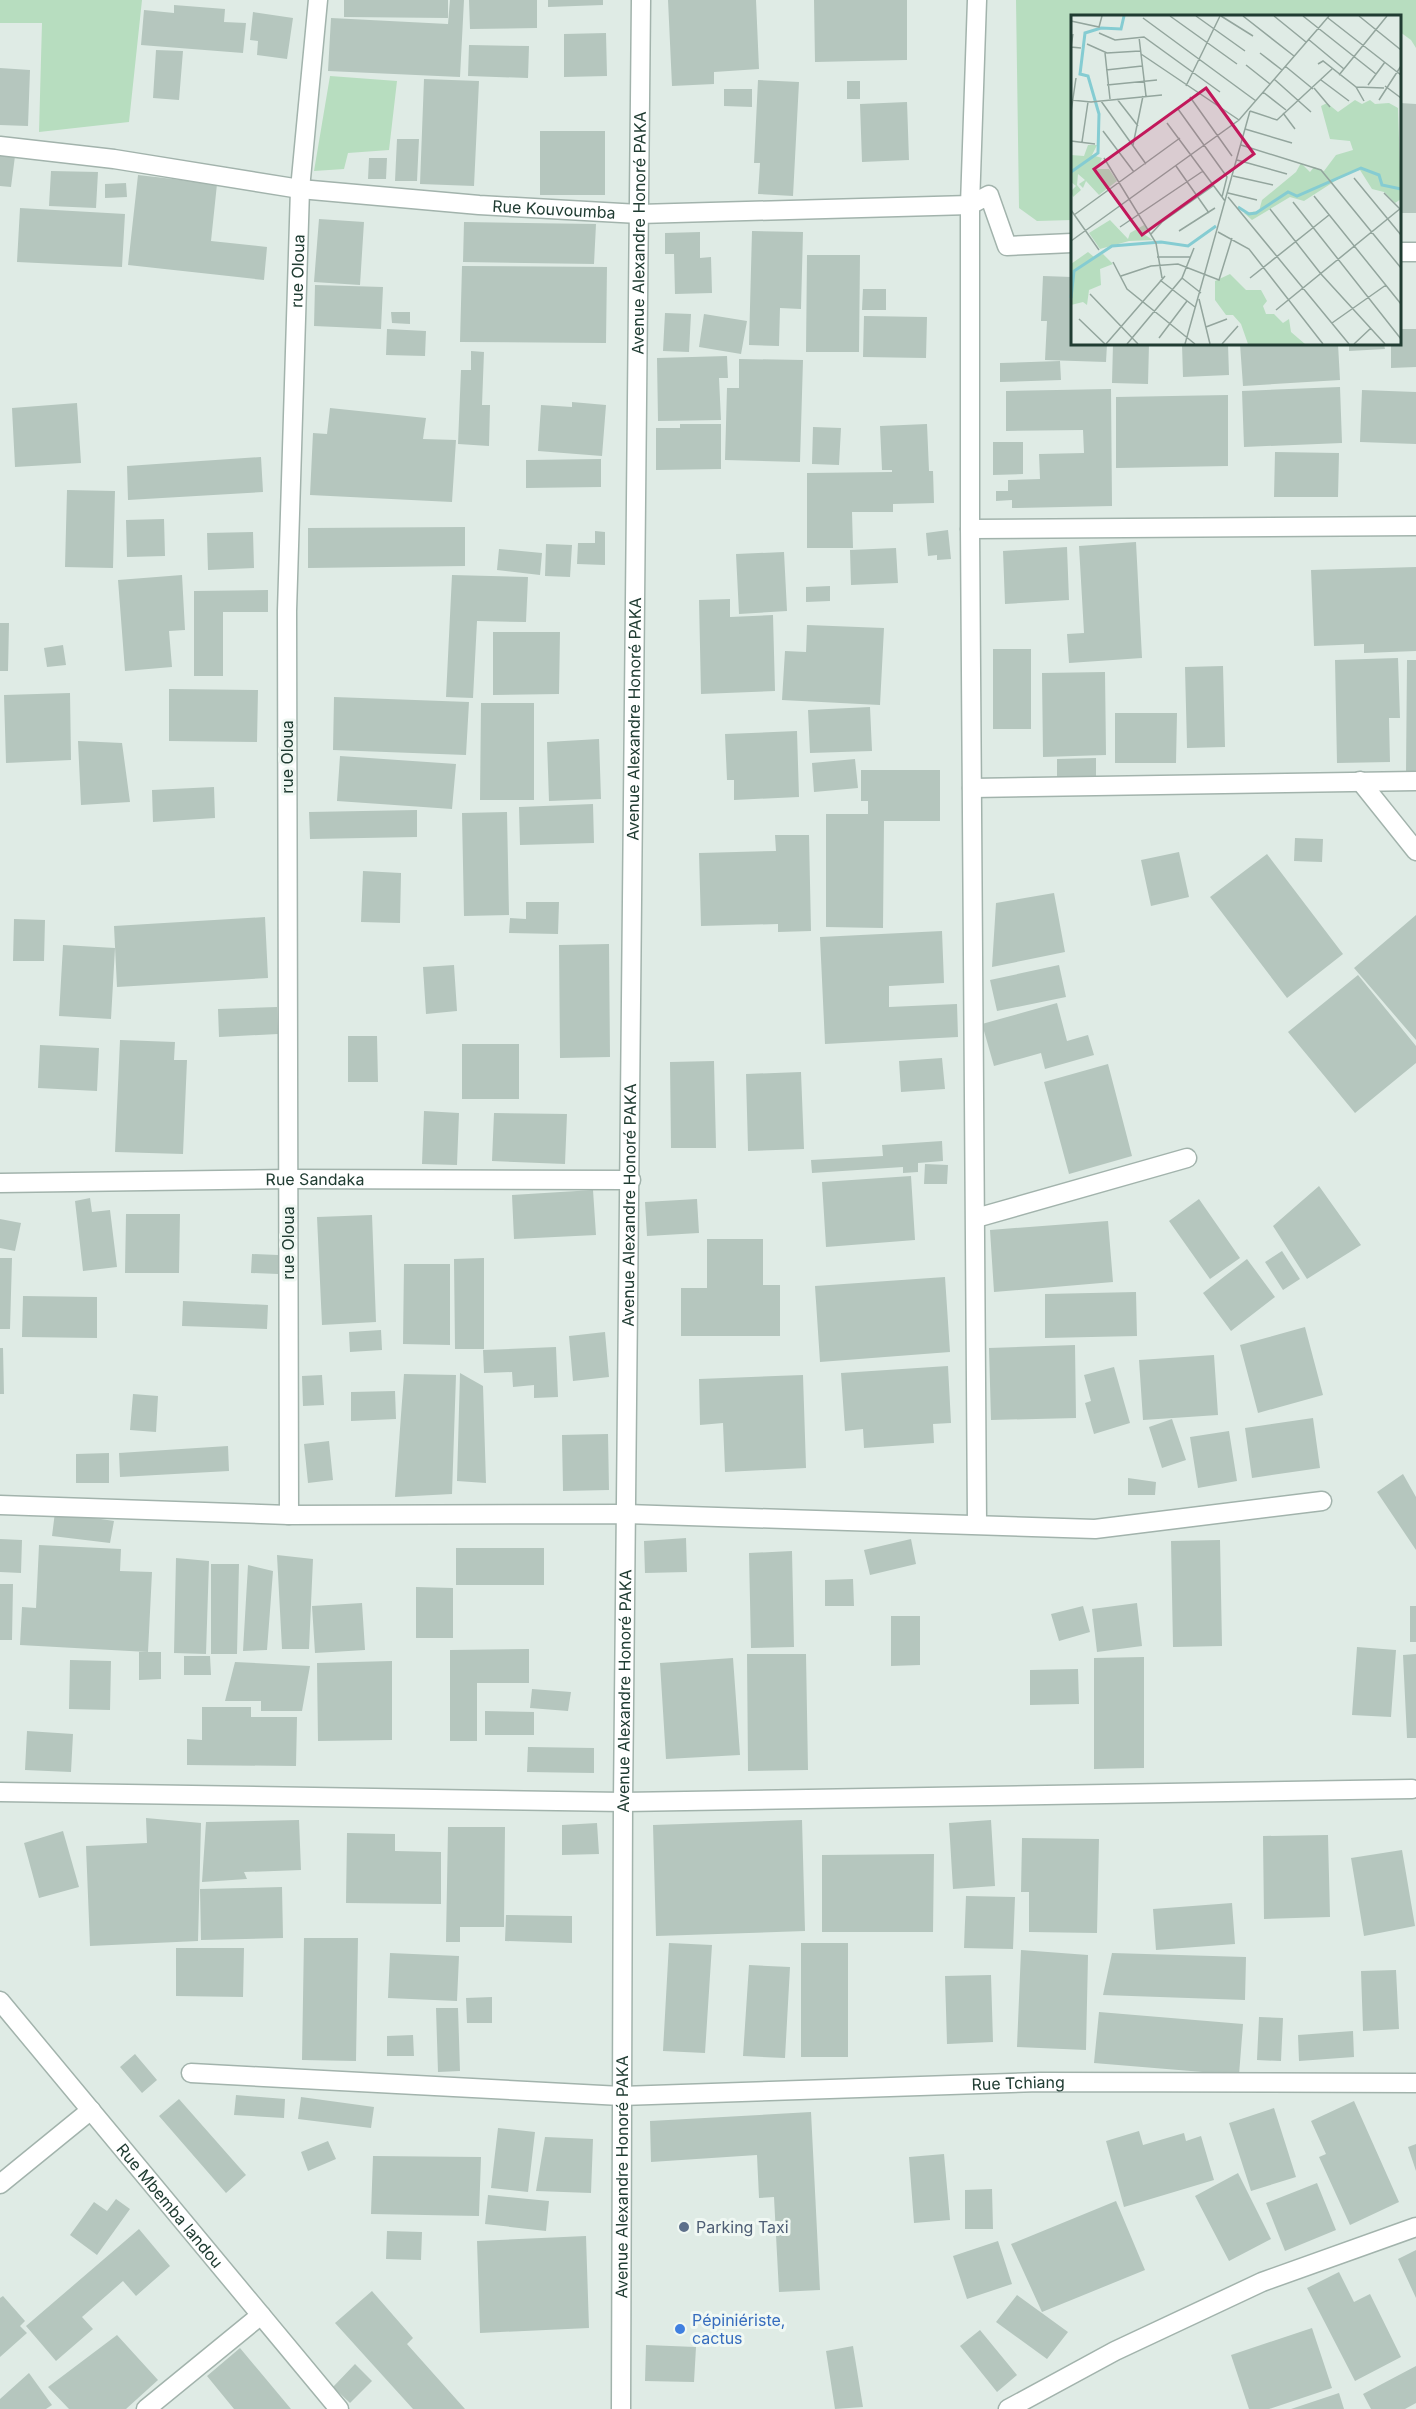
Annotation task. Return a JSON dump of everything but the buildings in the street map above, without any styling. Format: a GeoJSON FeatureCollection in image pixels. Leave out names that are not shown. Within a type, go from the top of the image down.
{"type":"FeatureCollection","features":[{"type":"Feature","properties":{"kind":"street","name":"rue Oloua"},"geometry":{"type":"LineString","coordinates":[[289,1515],[287,611],[300,189],[318,0]]}},
{"type":"Feature","properties":{"kind":"street","name":"Avenue Alexandre Honoré PAKA"},"geometry":{"type":"LineString","coordinates":[[621,2409],[623,1802],[631,1180],[640,0]]}},
{"type":"Feature","properties":{"kind":"street"},"geometry":{"type":"LineString","coordinates":[[977,0],[970,205],[977,1523]]}},
{"type":"Feature","properties":{"kind":"street","name":"Rue Kouvoumba"},"geometry":{"type":"LineString","coordinates":[[0,146],[114,159],[300,189],[479,205],[639,214],[970,205],[989,195],[1007,246],[1071,243]]}},
{"type":"Feature","properties":{"kind":"street"},"geometry":{"type":"LineString","coordinates":[[970,529],[1416,526]]}},
{"type":"Feature","properties":{"kind":"street"},"geometry":{"type":"LineString","coordinates":[[1360,781],[1416,851]]}},
{"type":"Feature","properties":{"kind":"street"},"geometry":{"type":"LineString","coordinates":[[972,788],[1416,781]]}},
{"type":"Feature","properties":{"kind":"street"},"geometry":{"type":"LineString","coordinates":[[976,1218],[1187,1158]]}},
{"type":"Feature","properties":{"kind":"street","name":"Rue Sandaka"},"geometry":{"type":"LineString","coordinates":[[0,1183],[288,1179],[631,1180]]}},
{"type":"Feature","properties":{"kind":"street"},"geometry":{"type":"LineString","coordinates":[[0,1505],[289,1515],[626,1514],[977,1523],[1095,1529],[1322,1501]]}},
{"type":"Feature","properties":{"kind":"street"},"geometry":{"type":"LineString","coordinates":[[0,1792],[623,1802],[1412,1789]]}},
{"type":"Feature","properties":{"kind":"street","name":"Rue Mbemba landou"},"geometry":{"type":"LineString","coordinates":[[0,2001],[339,2409]]}},
{"type":"Feature","properties":{"kind":"street","name":"Rue Tchiang"},"geometry":{"type":"LineString","coordinates":[[191,2073],[621,2096],[1040,2082],[1416,2082]]}},
{"type":"Feature","properties":{"kind":"street"},"geometry":{"type":"LineString","coordinates":[[0,2184],[91,2110]]}},
{"type":"Feature","properties":{"kind":"street"},"geometry":{"type":"LineString","coordinates":[[1008,2409],[1115,2351],[1262,2282],[1416,2228]]}},
{"type":"Feature","properties":{"kind":"street"},"geometry":{"type":"LineString","coordinates":[[146,2409],[261,2315]]}},
{"type":"Feature","properties":{"kind":"green space"},"geometry":{"type":"Polygon","coordinates":[[[0,0],[142,0],[129,122],[39,132],[42,23],[0,23],[0,0]]]}},
{"type":"Feature","properties":{"kind":"green space"},"geometry":{"type":"Polygon","coordinates":[[[1016,0],[1416,0],[1416,48],[1411,40],[1401,33],[1401,15],[1071,15],[1071,220],[1037,221],[1019,208],[1016,0]]]}},
{"type":"Feature","properties":{"kind":"green space"},"geometry":{"type":"Polygon","coordinates":[[[330,76],[397,81],[389,150],[348,153],[344,169],[314,171],[330,76]]]}},
{"type":"Feature","properties":{"kind":"place","name":"Parking Taxi"},"geometry":{"type":"Point","coordinates":[684,2227]}},
{"type":"Feature","properties":{"kind":"place","name":"Pépiniériste, cactus"},"geometry":{"type":"Point","coordinates":[680,2329]}}]}
